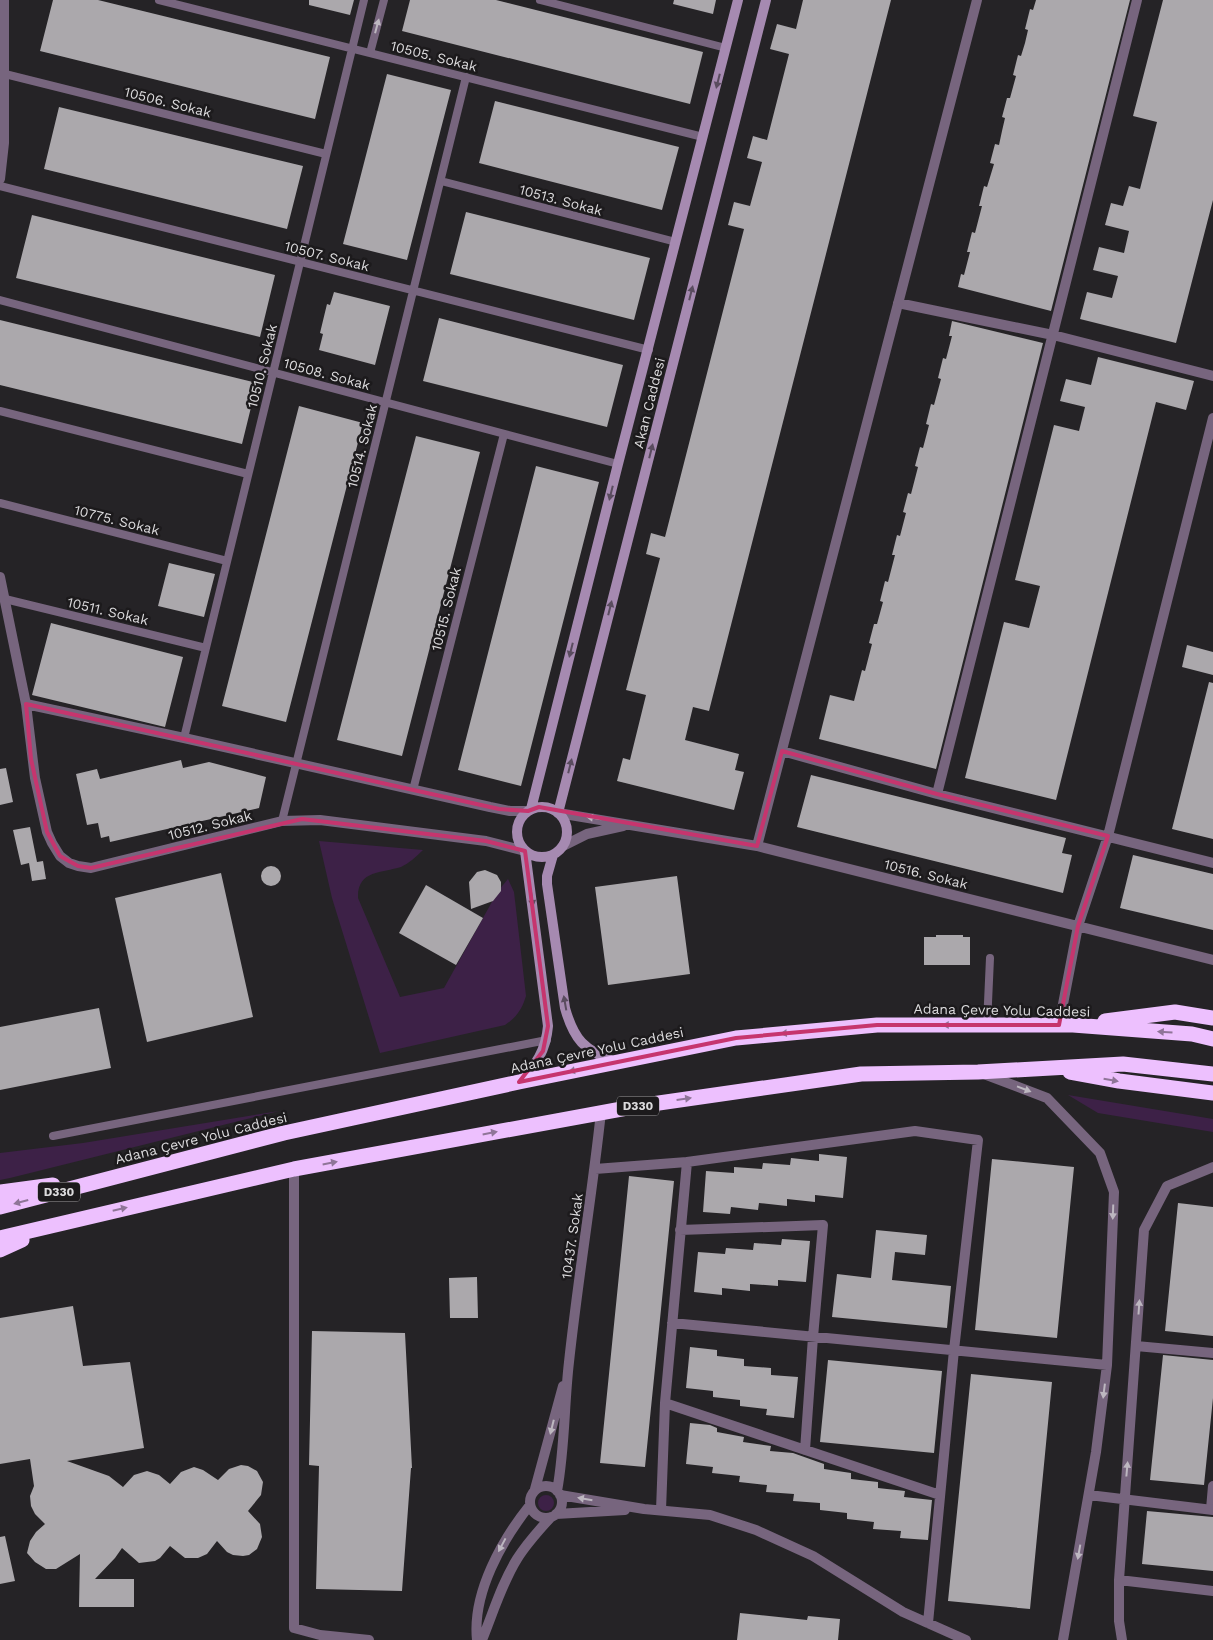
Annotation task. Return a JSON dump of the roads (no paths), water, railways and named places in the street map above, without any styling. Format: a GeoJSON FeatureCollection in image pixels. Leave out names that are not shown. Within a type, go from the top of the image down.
{"type":"FeatureCollection","features":[{"type":"Feature","properties":{"kind":"highway"},"geometry":{"type":"LineString","coordinates":[[1066,1026],[1175,1012],[1213,1018]]}},
{"type":"Feature","properties":{"kind":"highway","name":"Adana Çevre Yolu Caddesi"},"geometry":{"type":"LineString","coordinates":[[0,1207],[284,1133],[519,1082],[736,1038],[877,1025],[987,1025],[1066,1026],[1192,1034],[1213,1039]]}},
{"type":"Feature","properties":{"kind":"highway","name":"D330"},"geometry":{"type":"LineString","coordinates":[[0,1238],[294,1169],[601,1112],[861,1074],[978,1072],[1123,1064],[1213,1074]]}},
{"type":"Feature","properties":{"kind":"highway"},"geometry":{"type":"LineString","coordinates":[[1046,1068],[1119,1081],[1213,1093]]}},
{"type":"Feature","properties":{"kind":"highway"},"geometry":{"type":"LineString","coordinates":[[0,1192],[119,1176]]}},
{"type":"Feature","properties":{"kind":"highway"},"geometry":{"type":"LineString","coordinates":[[0,1250],[72,1220]]}},
{"type":"Feature","properties":{"kind":"street"},"geometry":{"type":"LineString","coordinates":[[0,179],[4,143],[2,36],[4,0]]}},
{"type":"Feature","properties":{"kind":"street","name":"Akan Caddesi"},"geometry":{"type":"LineString","coordinates":[[530,810],[738,0]]}},
{"type":"Feature","properties":{"kind":"street","name":"Akan Caddesi"},"geometry":{"type":"LineString","coordinates":[[558,813],[766,0]]}},
{"type":"Feature","properties":{"kind":"street"},"geometry":{"type":"LineString","coordinates":[[757,846],[977,0]]}},
{"type":"Feature","properties":{"kind":"street"},"geometry":{"type":"LineString","coordinates":[[937,794],[1137,0]]}},
{"type":"Feature","properties":{"kind":"street"},"geometry":{"type":"LineString","coordinates":[[898,303],[1053,335],[1213,376]]}},
{"type":"Feature","properties":{"kind":"street"},"geometry":{"type":"LineString","coordinates":[[1066,1026],[1078,926],[1108,836],[1213,418]]}},
{"type":"Feature","properties":{"kind":"street","name":"10512. Sokak"},"geometry":{"type":"LineString","coordinates":[[0,577],[26,704],[31,759],[47,832],[60,856],[69,863],[91,868],[282,821],[320,820],[486,841],[525,851]]}},
{"type":"Feature","properties":{"kind":"street"},"geometry":{"type":"LineString","coordinates":[[26,704],[504,810],[547,808],[558,813],[563,819],[567,830],[562,846]]}},
{"type":"Feature","properties":{"kind":"street"},"geometry":{"type":"LineString","coordinates":[[782,751],[937,794],[1213,863]]}},
{"type":"Feature","properties":{"kind":"street"},"geometry":{"type":"LineString","coordinates":[[519,1082],[536,1064],[547,1040],[547,1014],[525,851],[518,841],[516,832],[520,820],[530,810]]}},
{"type":"Feature","properties":{"kind":"street","name":"10516. Sokak"},"geometry":{"type":"LineString","coordinates":[[558,813],[757,846],[1213,960]]}},
{"type":"Feature","properties":{"kind":"street"},"geometry":{"type":"LineString","coordinates":[[525,851],[537,857],[545,857],[587,834],[631,824]]}},
{"type":"Feature","properties":{"kind":"street"},"geometry":{"type":"LineString","coordinates":[[553,854],[547,876],[548,889],[565,1008],[569,1023],[575,1036],[587,1048],[599,1056],[616,1062]]}},
{"type":"Feature","properties":{"kind":"street"},"geometry":{"type":"LineString","coordinates":[[978,1072],[1047,1098],[1100,1153],[1114,1192],[1107,1365],[1096,1452],[1064,1640]]}},
{"type":"Feature","properties":{"kind":"street","name":"10437. Sokak"},"geometry":{"type":"LineString","coordinates":[[558,1493],[569,1363],[601,1112]]}},
{"type":"Feature","properties":{"kind":"street"},"geometry":{"type":"LineString","coordinates":[[595,1169],[687,1162],[915,1131],[978,1140],[954,1350],[928,1623]]}},
{"type":"Feature","properties":{"kind":"street"},"geometry":{"type":"LineString","coordinates":[[661,1510],[665,1403],[687,1162]]}},
{"type":"Feature","properties":{"kind":"street"},"geometry":{"type":"LineString","coordinates":[[1122,1640],[1119,1621],[1119,1580],[1144,1230],[1167,1186],[1213,1167]]}},
{"type":"Feature","properties":{"kind":"street"},"geometry":{"type":"LineString","coordinates":[[294,1169],[294,1628],[320,1635],[369,1640]]}},
{"type":"Feature","properties":{"kind":"street"},"geometry":{"type":"LineString","coordinates":[[680,1230],[823,1225],[805,1450]]}},
{"type":"Feature","properties":{"kind":"street"},"geometry":{"type":"LineString","coordinates":[[672,1323],[1107,1365]]}},
{"type":"Feature","properties":{"kind":"street"},"geometry":{"type":"LineString","coordinates":[[1136,1346],[1213,1354]]}},
{"type":"Feature","properties":{"kind":"street","name":"10437. Sokak"},"geometry":{"type":"LineString","coordinates":[[535,1489],[569,1363]]}},
{"type":"Feature","properties":{"kind":"street"},"geometry":{"type":"LineString","coordinates":[[665,1403],[940,1495]]}},
{"type":"Feature","properties":{"kind":"street"},"geometry":{"type":"LineString","coordinates":[[644,1509],[540,1517],[532,1510],[530,1497],[535,1489],[549,1486],[558,1493],[644,1509],[710,1515],[756,1530],[813,1556],[903,1612],[966,1640]]}},
{"type":"Feature","properties":{"kind":"street"},"geometry":{"type":"LineString","coordinates":[[1089,1495],[1212,1510],[1213,1486]]}},
{"type":"Feature","properties":{"kind":"street"},"geometry":{"type":"LineString","coordinates":[[482,1640],[507,1577],[517,1559],[561,1505],[558,1493]]}},
{"type":"Feature","properties":{"kind":"street"},"geometry":{"type":"LineString","coordinates":[[477,1640],[478,1610],[492,1567],[504,1540],[530,1505]]}},
{"type":"Feature","properties":{"kind":"street"},"geometry":{"type":"LineString","coordinates":[[1119,1580],[1213,1591]]}},
{"type":"Feature","properties":{"kind":"lane","name":"10505. Sokak"},"geometry":{"type":"LineString","coordinates":[[159,0],[703,137]]}},
{"type":"Feature","properties":{"kind":"lane","name":"10510. Sokak"},"geometry":{"type":"LineString","coordinates":[[184,738],[364,0]]}},
{"type":"Feature","properties":{"kind":"lane"},"geometry":{"type":"LineString","coordinates":[[370,53],[384,0]]}},
{"type":"Feature","properties":{"kind":"lane"},"geometry":{"type":"LineString","coordinates":[[540,0],[726,48]]}},
{"type":"Feature","properties":{"kind":"lane","name":"10506. Sokak"},"geometry":{"type":"LineString","coordinates":[[4,74],[326,154]]}},
{"type":"Feature","properties":{"kind":"lane","name":"10514. Sokak"},"geometry":{"type":"LineString","coordinates":[[282,821],[466,77]]}},
{"type":"Feature","properties":{"kind":"lane","name":"10513. Sokak"},"geometry":{"type":"LineString","coordinates":[[440,181],[676,242]]}},
{"type":"Feature","properties":{"kind":"lane","name":"10507. Sokak"},"geometry":{"type":"LineString","coordinates":[[0,186],[649,350]]}},
{"type":"Feature","properties":{"kind":"lane","name":"10508. Sokak"},"geometry":{"type":"LineString","coordinates":[[0,300],[618,464]]}},
{"type":"Feature","properties":{"kind":"lane"},"geometry":{"type":"LineString","coordinates":[[0,411],[248,474]]}},
{"type":"Feature","properties":{"kind":"lane","name":"10515. Sokak"},"geometry":{"type":"LineString","coordinates":[[413,790],[504,434]]}},
{"type":"Feature","properties":{"kind":"lane","name":"10775. Sokak"},"geometry":{"type":"LineString","coordinates":[[0,503],[227,561]]}},
{"type":"Feature","properties":{"kind":"lane","name":"10511. Sokak"},"geometry":{"type":"LineString","coordinates":[[5,600],[206,648]]}},
{"type":"Feature","properties":{"kind":"lane"},"geometry":{"type":"LineString","coordinates":[[987,1025],[990,958]]}},
{"type":"Feature","properties":{"kind":"lane"},"geometry":{"type":"LineString","coordinates":[[53,1136],[547,1040]]}}]}
